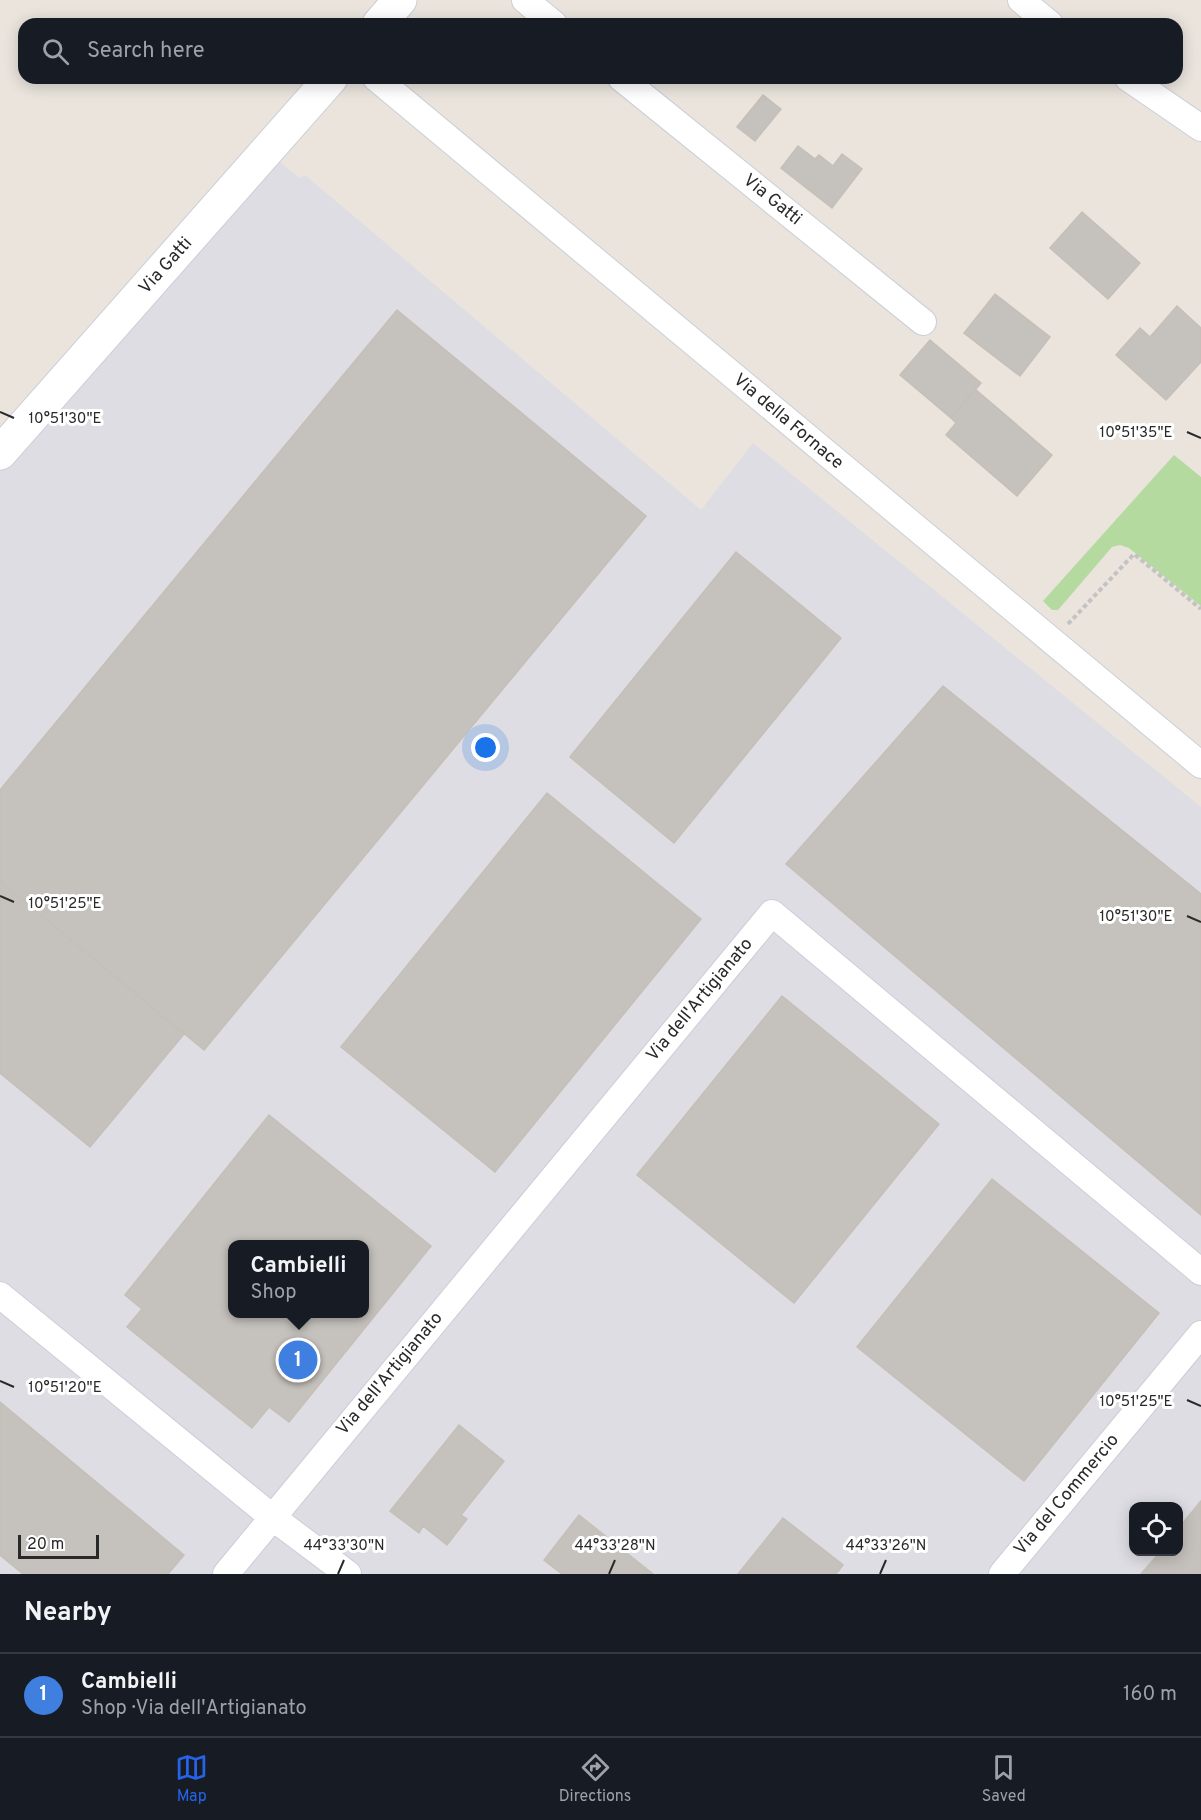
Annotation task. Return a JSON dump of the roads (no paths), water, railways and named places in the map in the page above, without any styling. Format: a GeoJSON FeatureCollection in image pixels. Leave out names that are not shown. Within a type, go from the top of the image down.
{"type":"FeatureCollection","features":[{"type":"Feature","properties":{"kind":"street"},"geometry":{"type":"LineString","coordinates":[[384,18],[400,0]]}},
{"type":"Feature","properties":{"kind":"street"},"geometry":{"type":"LineString","coordinates":[[525,0],[547,18]]}},
{"type":"Feature","properties":{"kind":"street"},"geometry":{"type":"LineString","coordinates":[[1021,0],[1043,18]]}},
{"type":"Feature","properties":{"kind":"street","name":"Via Gatti"},"geometry":{"type":"LineString","coordinates":[[0,453],[326,84]]}},
{"type":"Feature","properties":{"kind":"street","name":"Via della Fornace"},"geometry":{"type":"LineString","coordinates":[[383,84],[1201,765]]}},
{"type":"Feature","properties":{"kind":"street","name":"Via Gatti"},"geometry":{"type":"LineString","coordinates":[[628,84],[923,322]]}},
{"type":"Feature","properties":{"kind":"street"},"geometry":{"type":"LineString","coordinates":[[1137,84],[1201,128]]}},
{"type":"Feature","properties":{"kind":"street","name":"Via dell'Artigianato"},"geometry":{"type":"LineString","coordinates":[[272,1517],[772,914],[1201,1272]]}},
{"type":"Feature","properties":{"kind":"street"},"geometry":{"type":"LineString","coordinates":[[0,1295],[272,1517],[348,1574]]}},
{"type":"Feature","properties":{"kind":"street","name":"Via del Commercio"},"geometry":{"type":"LineString","coordinates":[[1002,1574],[1201,1334]]}},
{"type":"Feature","properties":{"kind":"street"},"geometry":{"type":"LineString","coordinates":[[226,1574],[272,1517]]}},
{"type":"Feature","properties":{"kind":"place","name":"Cambielli"},"geometry":{"type":"Point","coordinates":[298,1360]}}]}
